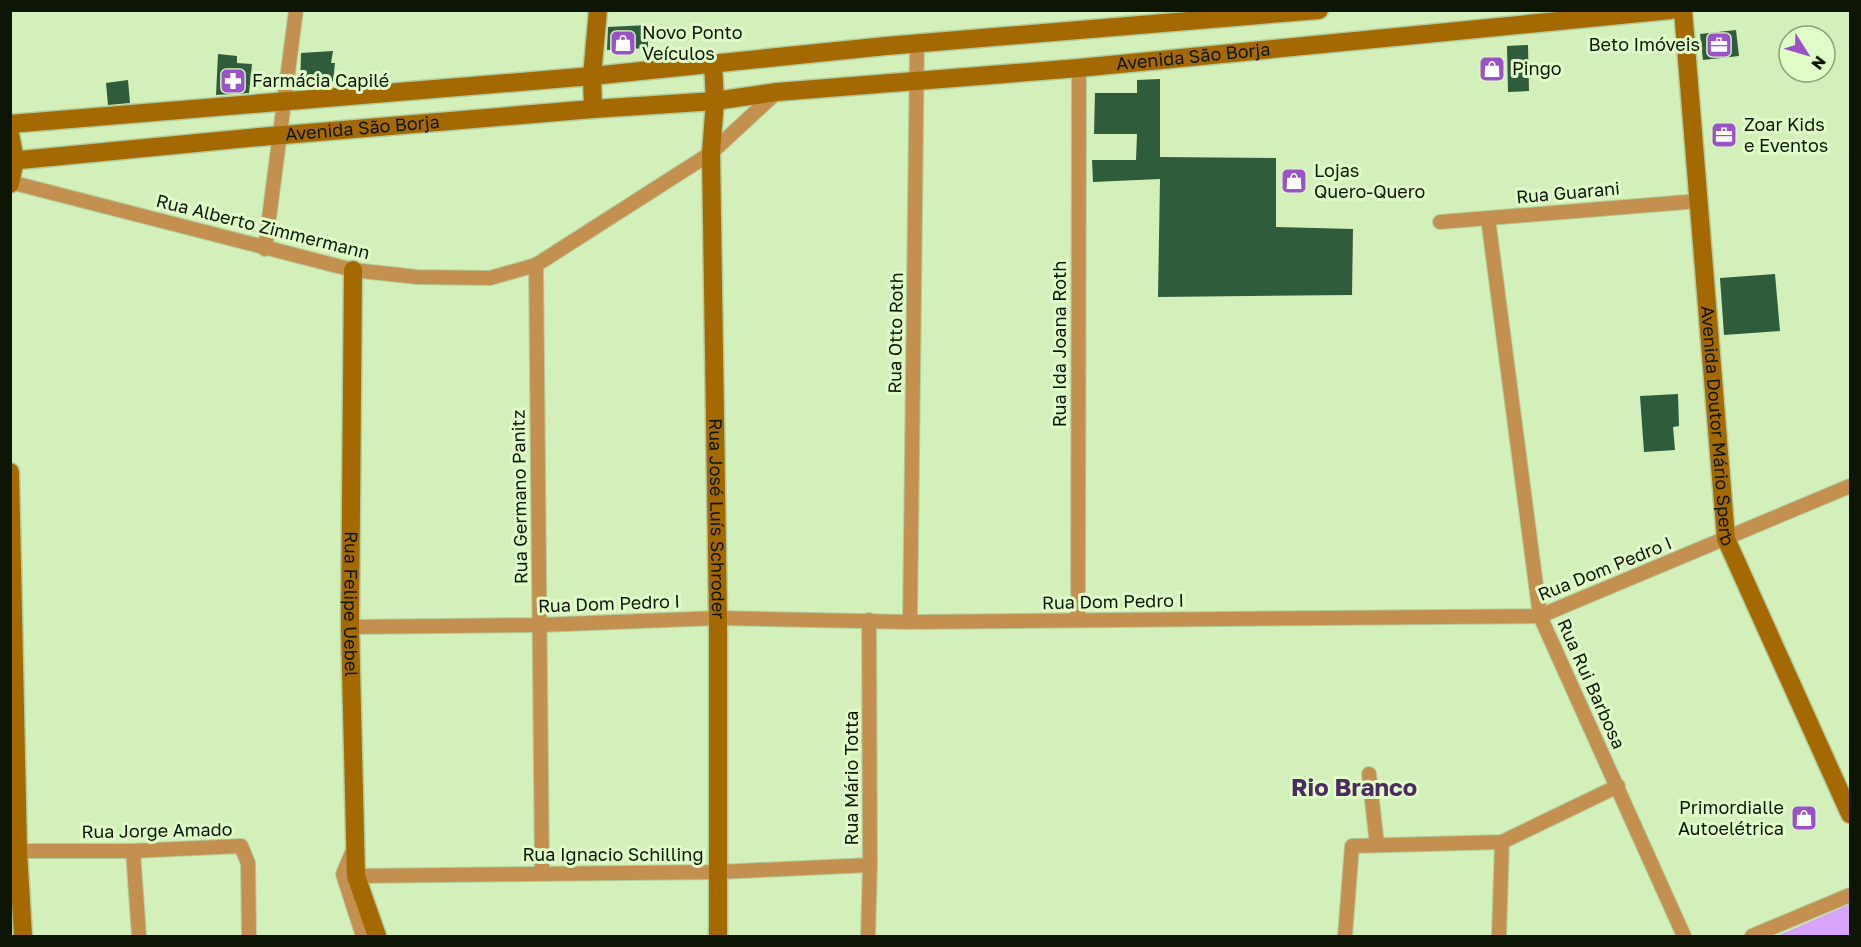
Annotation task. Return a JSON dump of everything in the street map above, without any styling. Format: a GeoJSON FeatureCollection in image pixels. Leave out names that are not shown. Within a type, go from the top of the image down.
{"type":"FeatureCollection","features":[{"type":"Feature","properties":{"kind":"main road"},"geometry":{"type":"LineString","coordinates":[[593,109],[592,76],[598,10]]}},
{"type":"Feature","properties":{"kind":"main road","name":"Avenida São Borja"},"geometry":{"type":"LineString","coordinates":[[10,124],[592,76],[886,46],[1319,10]]}},
{"type":"Feature","properties":{"kind":"main road","name":"Avenida São Borja"},"geometry":{"type":"LineString","coordinates":[[13,161],[259,137],[715,101],[777,92],[1078,68],[1671,10]]}},
{"type":"Feature","properties":{"kind":"main road","name":"Avenida Doutor Mário Sperb"},"geometry":{"type":"LineString","coordinates":[[1683,10],[1726,539],[1851,814]]}},
{"type":"Feature","properties":{"kind":"main road"},"geometry":{"type":"LineString","coordinates":[[713,63],[715,101]]}},
{"type":"Feature","properties":{"kind":"main road","name":"Rua José Luís Schroder"},"geometry":{"type":"LineString","coordinates":[[715,101],[711,153],[718,618],[718,936]]}},
{"type":"Feature","properties":{"kind":"main road"},"geometry":{"type":"LineString","coordinates":[[10,134],[13,161],[11,183]]}},
{"type":"Feature","properties":{"kind":"main road","name":"Rua Felipe Uebel"},"geometry":{"type":"LineString","coordinates":[[352,270],[350,627],[356,876],[377,936]]}},
{"type":"Feature","properties":{"kind":"main road"},"geometry":{"type":"LineString","coordinates":[[10,472],[18,851],[23,936]]}},
{"type":"Feature","properties":{"kind":"street"},"geometry":{"type":"LineString","coordinates":[[265,249],[296,10]]}},
{"type":"Feature","properties":{"kind":"street","name":"Rua Otto Roth"},"geometry":{"type":"LineString","coordinates":[[910,622],[918,44]]}},
{"type":"Feature","properties":{"kind":"street","name":"Rua Ida Joana Roth"},"geometry":{"type":"LineString","coordinates":[[1078,68],[1078,620]]}},
{"type":"Feature","properties":{"kind":"street","name":"Rua Alberto Zimmermann"},"geometry":{"type":"LineString","coordinates":[[11,183],[352,270],[417,277],[490,278],[536,265],[711,153],[777,92]]}},
{"type":"Feature","properties":{"kind":"street","name":"Rua Guarani"},"geometry":{"type":"LineString","coordinates":[[1440,222],[1699,201]]}},
{"type":"Feature","properties":{"kind":"street","name":"Rua Rui Barbosa"},"geometry":{"type":"LineString","coordinates":[[1488,218],[1540,616],[1684,936]]}},
{"type":"Feature","properties":{"kind":"street","name":"Rua Germano Panitz"},"geometry":{"type":"LineString","coordinates":[[536,265],[542,873]]}},
{"type":"Feature","properties":{"kind":"street","name":"Rua Dom Pedro I"},"geometry":{"type":"LineString","coordinates":[[350,627],[540,625],[718,618],[910,622],[1540,616],[1851,486]]}},
{"type":"Feature","properties":{"kind":"street","name":"Rua Mário Totta"},"geometry":{"type":"LineString","coordinates":[[868,936],[869,620]]}},
{"type":"Feature","properties":{"kind":"street"},"geometry":{"type":"LineString","coordinates":[[1369,774],[1377,845]]}},
{"type":"Feature","properties":{"kind":"street"},"geometry":{"type":"LineString","coordinates":[[1345,936],[1352,846],[1502,842],[1618,786]]}},
{"type":"Feature","properties":{"kind":"street"},"geometry":{"type":"LineString","coordinates":[[1499,936],[1502,842]]}},
{"type":"Feature","properties":{"kind":"street","name":"Rua Jorge Amado"},"geometry":{"type":"LineString","coordinates":[[18,851],[133,851],[241,846],[248,863],[249,936]]}},
{"type":"Feature","properties":{"kind":"street"},"geometry":{"type":"LineString","coordinates":[[355,846],[343,874],[363,936]]}},
{"type":"Feature","properties":{"kind":"street"},"geometry":{"type":"LineString","coordinates":[[133,851],[139,936]]}},
{"type":"Feature","properties":{"kind":"street","name":"Rua Ignacio Schilling"},"geometry":{"type":"LineString","coordinates":[[356,876],[718,872],[870,865]]}},
{"type":"Feature","properties":{"kind":"street"},"geometry":{"type":"LineString","coordinates":[[1752,936],[1851,895]]}},
{"type":"Feature","properties":{"kind":"shaded area"},"geometry":{"type":"Polygon","coordinates":[[[1850,904],[1850,936],[1777,936],[1850,904]]]}},
{"type":"Feature","properties":{"kind":"building"},"geometry":{"type":"Polygon","coordinates":[[[648,25],[648,48],[607,50],[608,27],[648,25]]]}},
{"type":"Feature","properties":{"kind":"building"},"geometry":{"type":"Polygon","coordinates":[[[1736,30],[1739,56],[1703,60],[1700,34],[1736,30]]]}},
{"type":"Feature","properties":{"kind":"building"},"geometry":{"type":"Polygon","coordinates":[[[1528,45],[1529,91],[1508,92],[1507,46],[1528,45]]]}},
{"type":"Feature","properties":{"kind":"building"},"geometry":{"type":"Polygon","coordinates":[[[333,51],[331,63],[335,63],[333,81],[324,82],[324,86],[300,87],[301,53],[333,51]]]}},
{"type":"Feature","properties":{"kind":"building"},"geometry":{"type":"Polygon","coordinates":[[[218,54],[237,56],[237,63],[252,64],[249,93],[216,95],[218,54]]]}},
{"type":"Feature","properties":{"kind":"building"},"geometry":{"type":"Polygon","coordinates":[[[1160,79],[1160,157],[1276,158],[1276,227],[1353,229],[1352,295],[1158,297],[1160,179],[1093,182],[1092,160],[1136,160],[1137,134],[1094,134],[1095,93],[1137,93],[1137,80],[1160,79]]]}},
{"type":"Feature","properties":{"kind":"building"},"geometry":{"type":"Polygon","coordinates":[[[128,80],[130,103],[108,105],[106,83],[128,80]]]}},
{"type":"Feature","properties":{"kind":"building"},"geometry":{"type":"Polygon","coordinates":[[[1775,274],[1780,331],[1724,335],[1720,278],[1775,274]]]}},
{"type":"Feature","properties":{"kind":"building"},"geometry":{"type":"Polygon","coordinates":[[[1678,394],[1679,426],[1673,427],[1675,450],[1644,452],[1640,396],[1678,394]]]}},
{"type":"Feature","properties":{"kind":"place","name":"Novo Ponto Veículos"},"geometry":{"type":"Point","coordinates":[623,43]}},
{"type":"Feature","properties":{"kind":"place","name":"Beto Imóveis"},"geometry":{"type":"Point","coordinates":[1719,45]}},
{"type":"Feature","properties":{"kind":"place","name":"Pingo"},"geometry":{"type":"Point","coordinates":[1492,69]}},
{"type":"Feature","properties":{"kind":"place","name":"Farmácia Capilé"},"geometry":{"type":"Point","coordinates":[233,81]}},
{"type":"Feature","properties":{"kind":"place","name":"Zoar Kids e Eventos"},"geometry":{"type":"Point","coordinates":[1724,135]}},
{"type":"Feature","properties":{"kind":"place","name":"Lojas Quero-Quero"},"geometry":{"type":"Point","coordinates":[1294,181]}},
{"type":"Feature","properties":{"kind":"place","name":"Primordialle Autoelétrica"},"geometry":{"type":"Point","coordinates":[1804,818]}},
{"type":"Feature","properties":{"kind":"district","name":"Rio Branco"},"geometry":{"type":"Point","coordinates":[1354,788]}}]}
